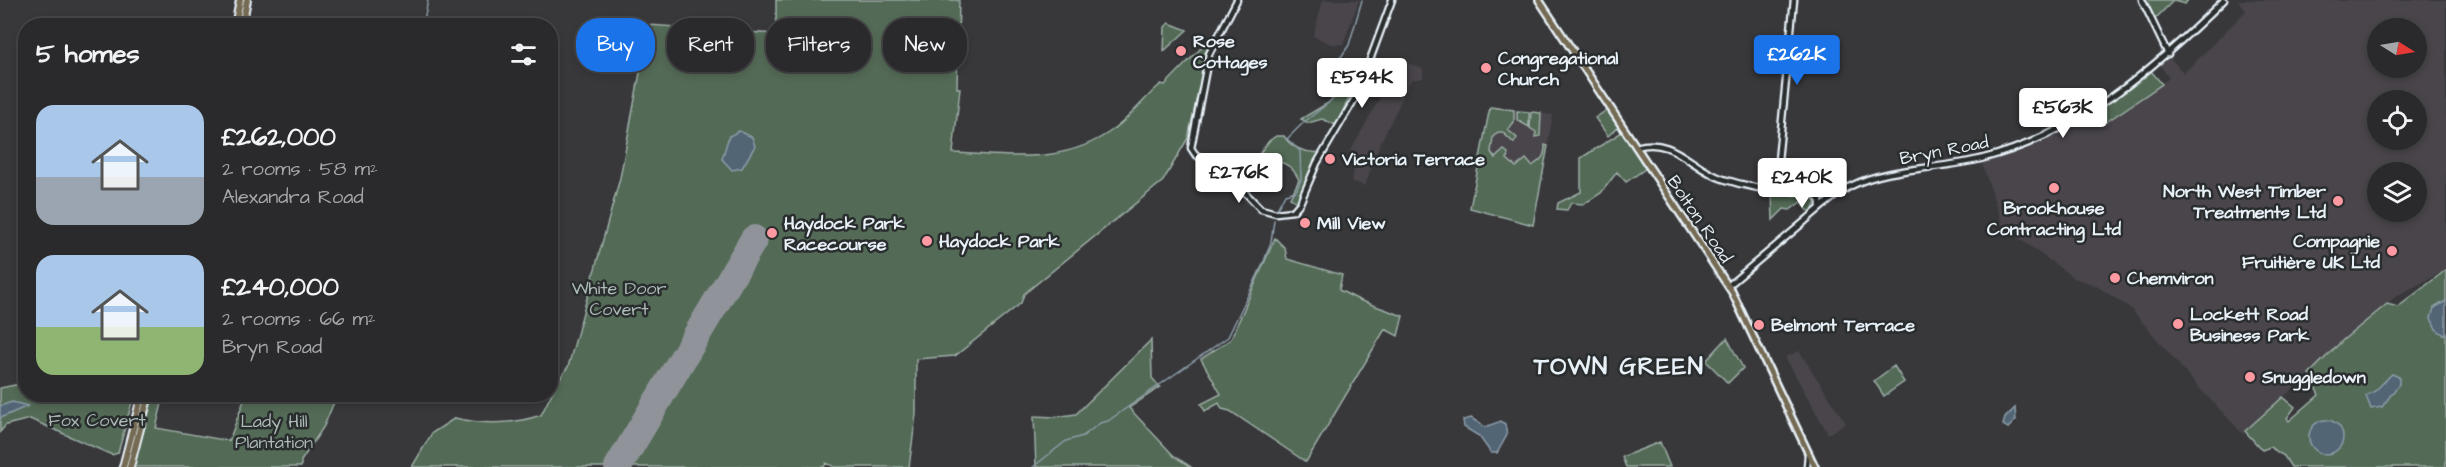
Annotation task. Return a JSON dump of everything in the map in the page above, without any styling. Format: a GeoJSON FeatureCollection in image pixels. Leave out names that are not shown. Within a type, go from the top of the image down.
{"type":"FeatureCollection","features":[{"type":"Feature","properties":{"kind":"highway"},"geometry":{"type":"LineString","coordinates":[[237,18],[240,0]]}},
{"type":"Feature","properties":{"kind":"highway"},"geometry":{"type":"LineString","coordinates":[[244,18],[247,0]]}},
{"type":"Feature","properties":{"kind":"highway"},"geometry":{"type":"LineString","coordinates":[[123,467],[140,402]]}},
{"type":"Feature","properties":{"kind":"highway"},"geometry":{"type":"LineString","coordinates":[[129,467],[147,402]]}},
{"type":"Feature","properties":{"kind":"main road"},"geometry":{"type":"LineString","coordinates":[[1237,0],[1209,54],[1191,148],[1195,154],[1237,184],[1262,209],[1285,213],[1300,203],[1317,163],[1365,76],[1392,0]]}},
{"type":"Feature","properties":{"kind":"main road","name":"Bolton Road"},"geometry":{"type":"LineString","coordinates":[[1539,0],[1728,286],[1808,454],[1811,466]]}},
{"type":"Feature","properties":{"kind":"main road"},"geometry":{"type":"LineString","coordinates":[[1775,190],[1794,0]]}},
{"type":"Feature","properties":{"kind":"main road"},"geometry":{"type":"LineString","coordinates":[[2142,0],[2168,54]]}},
{"type":"Feature","properties":{"kind":"main road","name":"Bryn Road"},"geometry":{"type":"LineString","coordinates":[[1728,286],[1852,185],[1895,173],[1985,158],[2028,142],[2090,111],[2134,83],[2224,0]]}},
{"type":"Feature","properties":{"kind":"main road"},"geometry":{"type":"LineString","coordinates":[[1636,147],[1648,144],[1667,146],[1720,178],[1775,190],[1814,192],[1852,185]]}},
{"type":"Feature","properties":{"kind":"main road"},"geometry":{"type":"LineString","coordinates":[[1814,192],[1820,201],[1819,210]]}},
{"type":"Feature","properties":{"kind":"shaded area"},"geometry":{"type":"Polygon","coordinates":[[[1323,0],[1359,0],[1343,44],[1331,44],[1313,36],[1323,0]]]}},
{"type":"Feature","properties":{"kind":"shaded area"},"geometry":{"type":"Polygon","coordinates":[[[2238,0],[2446,0],[2446,270],[2395,297],[2243,434],[2199,388],[2130,308],[2095,285],[2074,278],[2003,227],[1982,163],[2024,147],[2095,112],[2103,124],[2169,78],[2160,65],[2169,57],[2184,73],[2246,11],[2238,0]]]}},
{"type":"Feature","properties":{"kind":"shaded area"},"geometry":{"type":"Polygon","coordinates":[[[1395,58],[1423,69],[1423,78],[1411,80],[1380,144],[1365,186],[1351,181],[1355,166],[1344,163],[1383,92],[1395,58]]]}},
{"type":"Feature","properties":{"kind":"shaded area"},"geometry":{"type":"Polygon","coordinates":[[[1490,107],[1553,115],[1533,225],[1470,208],[1490,107]]]}},
{"type":"Feature","properties":{"kind":"shaded area"},"geometry":{"type":"Polygon","coordinates":[[[1799,351],[1846,423],[1828,434],[1785,357],[1799,351]]]}},
{"type":"Feature","properties":{"kind":"green space","name":"Haydock Park Racecourse"},"geometry":{"type":"Polygon","coordinates":[[[776,0],[959,0],[959,18],[883,18],[883,72],[957,72],[957,88],[960,88],[953,153],[1016,156],[1056,153],[1095,141],[1127,118],[1161,84],[1165,85],[1204,45],[1208,49],[1188,138],[1163,181],[1024,294],[1021,303],[955,356],[916,359],[916,414],[909,467],[835,467],[826,463],[824,467],[412,467],[432,433],[455,418],[498,423],[519,421],[541,415],[548,402],[558,402],[558,381],[568,367],[620,178],[640,72],[655,72],[655,25],[667,26],[667,72],[754,72],[754,32],[766,33],[766,72],[871,72],[871,18],[776,18],[776,0]]]}},
{"type":"Feature","properties":{"kind":"green space"},"geometry":{"type":"Polygon","coordinates":[[[2144,0],[2188,0],[2185,4],[2173,1],[2153,21],[2144,0]]]}},
{"type":"Feature","properties":{"kind":"green space"},"geometry":{"type":"Polygon","coordinates":[[[1169,23],[1187,30],[1164,51],[1165,27],[1169,23]]]}},
{"type":"Feature","properties":{"kind":"green space"},"geometry":{"type":"Polygon","coordinates":[[[1346,71],[1360,75],[1336,125],[1322,119],[1308,123],[1301,119],[1328,103],[1350,81],[1348,75],[1344,74],[1346,71]]]}},
{"type":"Feature","properties":{"kind":"green space"},"geometry":{"type":"Polygon","coordinates":[[[2151,71],[2162,84],[2102,125],[2095,110],[2151,71]]]}},
{"type":"Feature","properties":{"kind":"green space"},"geometry":{"type":"Polygon","coordinates":[[[1490,107],[1514,110],[1514,122],[1508,130],[1517,138],[1514,143],[1502,132],[1498,132],[1493,137],[1491,152],[1495,158],[1504,150],[1508,153],[1507,159],[1516,167],[1526,159],[1532,166],[1543,156],[1545,145],[1548,146],[1533,225],[1470,208],[1490,107]]]}},
{"type":"Feature","properties":{"kind":"green space"},"geometry":{"type":"Polygon","coordinates":[[[1607,110],[1618,127],[1608,136],[1595,118],[1607,110]]]}},
{"type":"Feature","properties":{"kind":"green space"},"geometry":{"type":"Polygon","coordinates":[[[1517,111],[1529,112],[1529,127],[1517,120],[1517,111]]]}},
{"type":"Feature","properties":{"kind":"green space"},"geometry":{"type":"Polygon","coordinates":[[[1531,112],[1541,113],[1540,136],[1535,137],[1536,132],[1530,128],[1531,112]]]}},
{"type":"Feature","properties":{"kind":"green space"},"geometry":{"type":"Polygon","coordinates":[[[1625,130],[1645,169],[1626,182],[1617,172],[1601,193],[1584,204],[1571,203],[1567,210],[1557,209],[1558,203],[1581,192],[1581,158],[1625,130]]]}},
{"type":"Feature","properties":{"kind":"green space"},"geometry":{"type":"Polygon","coordinates":[[[1276,136],[1284,136],[1300,149],[1321,152],[1298,203],[1290,198],[1299,180],[1291,168],[1282,163],[1256,158],[1269,141],[1276,136]]]}},
{"type":"Feature","properties":{"kind":"green space"},"geometry":{"type":"Polygon","coordinates":[[[1772,192],[1812,197],[1816,200],[1811,214],[1801,202],[1790,210],[1784,209],[1773,220],[1772,192]]]}},
{"type":"Feature","properties":{"kind":"green space"},"geometry":{"type":"Polygon","coordinates":[[[1275,238],[1285,248],[1287,259],[1342,275],[1339,290],[1403,316],[1398,336],[1385,329],[1306,462],[1230,411],[1222,409],[1219,403],[1205,411],[1201,404],[1221,394],[1201,359],[1231,339],[1275,238]]]}},
{"type":"Feature","properties":{"kind":"green space"},"geometry":{"type":"Polygon","coordinates":[[[2446,270],[2446,301],[2434,308],[2443,334],[2446,334],[2446,467],[2291,467],[2284,456],[2270,447],[2262,450],[2245,431],[2283,397],[2295,407],[2287,418],[2289,421],[2319,395],[2309,374],[2343,340],[2387,304],[2398,307],[2446,270]]]}},
{"type":"Feature","properties":{"kind":"green space"},"geometry":{"type":"Polygon","coordinates":[[[1727,338],[1743,368],[1728,383],[1706,361],[1727,338]]]}},
{"type":"Feature","properties":{"kind":"green space"},"geometry":{"type":"Polygon","coordinates":[[[1151,340],[1152,378],[1160,387],[1129,408],[1174,456],[1191,467],[1036,467],[1034,416],[1055,417],[1076,414],[1151,340]]]}},
{"type":"Feature","properties":{"kind":"green space"},"geometry":{"type":"Polygon","coordinates":[[[1894,366],[1904,382],[1884,396],[1874,381],[1894,366]]]}},
{"type":"Feature","properties":{"kind":"green space","name":"Fox Covert"},"geometry":{"type":"Polygon","coordinates":[[[18,384],[18,402],[132,402],[118,453],[112,455],[30,419],[6,425],[0,432],[0,388],[18,384]]]}},
{"type":"Feature","properties":{"kind":"green space","name":"Lady Hill Plantation"},"geometry":{"type":"Polygon","coordinates":[[[152,402],[162,402],[156,428],[229,441],[243,402],[334,402],[324,426],[301,461],[301,467],[133,467],[152,402]]]}},
{"type":"Feature","properties":{"kind":"green space"},"geometry":{"type":"Polygon","coordinates":[[[1660,442],[1670,467],[1626,467],[1622,457],[1660,442]]]}},
{"type":"Feature","properties":{"kind":"water"},"geometry":{"type":"Polygon","coordinates":[[[739,131],[752,137],[755,146],[742,168],[732,170],[722,159],[729,136],[739,131]]]}},
{"type":"Feature","properties":{"kind":"water"},"geometry":{"type":"Polygon","coordinates":[[[2446,301],[2446,334],[2443,334],[2436,329],[2431,318],[2434,308],[2446,301]]]}},
{"type":"Feature","properties":{"kind":"water"},"geometry":{"type":"Polygon","coordinates":[[[2392,374],[2399,377],[2399,384],[2382,407],[2371,409],[2366,396],[2375,391],[2392,374]]]}},
{"type":"Feature","properties":{"kind":"water"},"geometry":{"type":"Polygon","coordinates":[[[12,402],[28,406],[0,418],[0,406],[12,402]]]}},
{"type":"Feature","properties":{"kind":"water"},"geometry":{"type":"Polygon","coordinates":[[[2015,408],[2016,420],[2008,428],[2003,425],[2005,418],[2015,408]]]}},
{"type":"Feature","properties":{"kind":"water"},"geometry":{"type":"Polygon","coordinates":[[[1471,418],[1485,427],[1501,421],[1505,424],[1507,435],[1497,453],[1491,453],[1479,436],[1464,427],[1463,420],[1471,418]]]}},
{"type":"Feature","properties":{"kind":"water"},"geometry":{"type":"Polygon","coordinates":[[[2326,420],[2338,425],[2343,437],[2338,449],[2326,454],[2314,449],[2309,437],[2314,425],[2326,420]]]}},
{"type":"Feature","properties":{"kind":"waterway"},"geometry":{"type":"LineString","coordinates":[[425,18],[428,0]]}},
{"type":"Feature","properties":{"kind":"waterway"},"geometry":{"type":"LineString","coordinates":[[1277,209],[1285,194],[1296,191],[1301,180],[1300,151],[1287,139],[1303,123],[1357,80],[1356,70],[1352,67],[1335,71],[1329,63],[1341,57],[1349,45],[1362,0]]}},
{"type":"Feature","properties":{"kind":"waterway"},"geometry":{"type":"LineString","coordinates":[[1033,467],[1066,441],[1083,436],[1100,423],[1108,421],[1228,337],[1263,264],[1271,242],[1274,220]]}},
{"type":"Feature","properties":{"kind":"runway"},"geometry":{"type":"LineString","coordinates":[[618,467],[754,239]]}},
{"type":"Feature","properties":{"kind":"place","name":"Rose Cottages"},"geometry":{"type":"Point","coordinates":[1181,51]}},
{"type":"Feature","properties":{"kind":"place","name":"Congregational Church"},"geometry":{"type":"Point","coordinates":[1486,68]}},
{"type":"Feature","properties":{"kind":"place","name":"Victoria Terrace"},"geometry":{"type":"Point","coordinates":[1330,159]}},
{"type":"Feature","properties":{"kind":"place","name":"Brookhouse Contracting Ltd"},"geometry":{"type":"Point","coordinates":[2054,188]}},
{"type":"Feature","properties":{"kind":"place","name":"North West Timber Treatments Ltd"},"geometry":{"type":"Point","coordinates":[2338,201]}},
{"type":"Feature","properties":{"kind":"place","name":"Mill View"},"geometry":{"type":"Point","coordinates":[1305,223]}},
{"type":"Feature","properties":{"kind":"place","name":"Haydock Park Racecourse"},"geometry":{"type":"Point","coordinates":[772,233]}},
{"type":"Feature","properties":{"kind":"place","name":"Haydock Park"},"geometry":{"type":"Point","coordinates":[927,241]}},
{"type":"Feature","properties":{"kind":"place","name":"Compagnie Fruitière UK Ltd"},"geometry":{"type":"Point","coordinates":[2392,251]}},
{"type":"Feature","properties":{"kind":"place","name":"Chemviron"},"geometry":{"type":"Point","coordinates":[2115,278]}},
{"type":"Feature","properties":{"kind":"place","name":"Lockett Road Business Park"},"geometry":{"type":"Point","coordinates":[2178,324]}},
{"type":"Feature","properties":{"kind":"place","name":"Belmont Terrace"},"geometry":{"type":"Point","coordinates":[1759,325]}},
{"type":"Feature","properties":{"kind":"place","name":"Snuggledown"},"geometry":{"type":"Point","coordinates":[2250,377]}},
{"type":"Feature","properties":{"kind":"district","name":"TOWN GREEN"},"geometry":{"type":"Point","coordinates":[1619,366]}},
{"type":"Feature","properties":{"kind":"park label","name":"White Door Covert"},"geometry":{"type":"Point","coordinates":[619,298]}}]}
